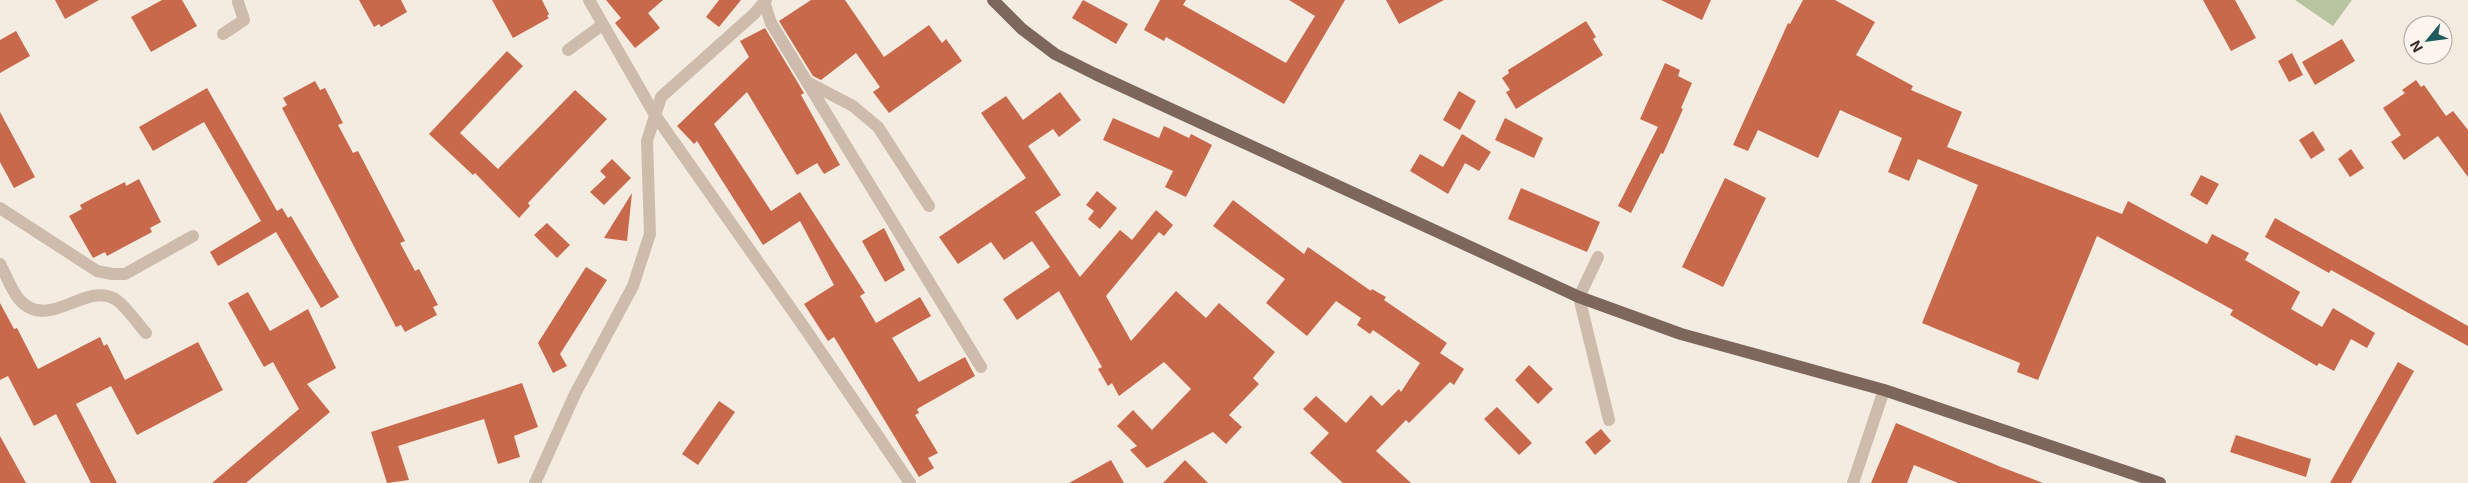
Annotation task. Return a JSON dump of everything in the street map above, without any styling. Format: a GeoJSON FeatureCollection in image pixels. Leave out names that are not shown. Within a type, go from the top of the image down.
{"type":"FeatureCollection","features":[{"type":"Feature","properties":{"kind":"main road"},"geometry":{"type":"LineString","coordinates":[[993,0],[1022,29],[1055,54],[1579,297],[1682,334],[1884,390],[2160,483]]}},
{"type":"Feature","properties":{"kind":"street"},"geometry":{"type":"LineString","coordinates":[[588,0],[655,115],[806,330],[910,483]]}},
{"type":"Feature","properties":{"kind":"street"},"geometry":{"type":"LineString","coordinates":[[223,34],[244,20],[239,1]]}},
{"type":"Feature","properties":{"kind":"street"},"geometry":{"type":"LineString","coordinates":[[765,1],[772,23],[981,367]]}},
{"type":"Feature","properties":{"kind":"street"},"geometry":{"type":"LineString","coordinates":[[535,483],[575,394],[633,286],[650,234],[647,141],[660,97],[754,14],[765,1]]}},
{"type":"Feature","properties":{"kind":"street"},"geometry":{"type":"LineString","coordinates":[[568,50],[602,25]]}},
{"type":"Feature","properties":{"kind":"street"},"geometry":{"type":"LineString","coordinates":[[807,82],[853,106],[878,127],[930,206]]}},
{"type":"Feature","properties":{"kind":"street"},"geometry":{"type":"LineString","coordinates":[[0,208],[97,271],[112,274],[126,274],[192,236]]}},
{"type":"Feature","properties":{"kind":"street"},"geometry":{"type":"LineString","coordinates":[[1598,257],[1579,297],[1609,420]]}},
{"type":"Feature","properties":{"kind":"street"},"geometry":{"type":"LineString","coordinates":[[0,264],[18,299],[31,308],[49,311],[88,296],[104,296],[114,299],[146,333]]}},
{"type":"Feature","properties":{"kind":"street"},"geometry":{"type":"LineString","coordinates":[[1853,483],[1884,390]]}},
{"type":"Feature","properties":{"kind":"green space"},"geometry":{"type":"Polygon","coordinates":[[[2295,0],[2352,0],[2333,26],[2295,0]]]}},
{"type":"Feature","properties":{"kind":"building"},"geometry":{"type":"Polygon","coordinates":[[[55,0],[99,0],[65,19],[55,0]]]}},
{"type":"Feature","properties":{"kind":"building"},"geometry":{"type":"Polygon","coordinates":[[[162,0],[182,0],[197,26],[151,52],[131,17],[162,0]]]}},
{"type":"Feature","properties":{"kind":"building"},"geometry":{"type":"Polygon","coordinates":[[[359,0],[401,0],[407,12],[381,27],[379,24],[374,27],[359,0]]]}},
{"type":"Feature","properties":{"kind":"building"},"geometry":{"type":"Polygon","coordinates":[[[492,0],[542,0],[549,18],[513,38],[492,0]]]}},
{"type":"Feature","properties":{"kind":"building"},"geometry":{"type":"Polygon","coordinates":[[[606,0],[663,0],[648,13],[660,28],[635,48],[615,23],[621,18],[606,0]]]}},
{"type":"Feature","properties":{"kind":"building"},"geometry":{"type":"Polygon","coordinates":[[[719,0],[741,0],[719,27],[706,17],[719,0]]]}},
{"type":"Feature","properties":{"kind":"building"},"geometry":{"type":"Polygon","coordinates":[[[811,0],[845,0],[884,57],[929,25],[942,43],[946,39],[962,61],[889,113],[873,92],[880,87],[856,53],[821,80],[813,76],[779,21],[811,0]]]}},
{"type":"Feature","properties":{"kind":"building"},"geometry":{"type":"Polygon","coordinates":[[[1083,0],[1128,24],[1116,44],[1072,18],[1083,0]]]}},
{"type":"Feature","properties":{"kind":"building"},"geometry":{"type":"Polygon","coordinates":[[[1160,0],[1186,0],[1183,5],[1286,63],[1315,16],[1289,0],[1345,0],[1284,104],[1166,37],[1164,41],[1144,30],[1160,0]]]}},
{"type":"Feature","properties":{"kind":"building"},"geometry":{"type":"Polygon","coordinates":[[[1386,0],[1444,0],[1399,24],[1386,0]]]}},
{"type":"Feature","properties":{"kind":"building"},"geometry":{"type":"Polygon","coordinates":[[[1661,0],[1711,0],[1702,20],[1661,0]]]}},
{"type":"Feature","properties":{"kind":"building"},"geometry":{"type":"Polygon","coordinates":[[[1803,0],[1835,0],[1875,22],[1856,55],[1913,86],[1911,90],[1962,112],[1947,147],[2122,214],[2128,201],[2207,244],[2212,234],[2249,253],[2245,260],[2300,292],[2291,309],[2322,327],[2333,308],[2375,333],[2367,348],[2351,339],[2334,371],[2319,363],[2317,366],[2230,315],[2233,310],[2097,236],[2038,380],[2017,372],[2020,363],[1922,323],[1978,185],[1918,159],[1909,181],[1888,172],[1902,138],[1840,110],[1818,158],[1758,130],[1748,151],[1733,145],[1788,23],[1790,24],[1803,0]]]}},
{"type":"Feature","properties":{"kind":"building"},"geometry":{"type":"Polygon","coordinates":[[[2203,0],[2235,0],[2256,38],[2231,51],[2203,0]]]}},
{"type":"Feature","properties":{"kind":"building"},"geometry":{"type":"Polygon","coordinates":[[[1586,21],[1596,37],[1593,39],[1603,55],[1516,109],[1506,92],[1510,90],[1502,78],[1509,73],[1508,70],[1586,21]]]}},
{"type":"Feature","properties":{"kind":"building"},"geometry":{"type":"Polygon","coordinates":[[[765,28],[804,93],[801,95],[840,165],[824,174],[817,163],[797,175],[747,92],[714,124],[771,211],[800,192],[865,293],[860,296],[876,323],[920,297],[931,316],[892,338],[919,382],[965,357],[975,376],[917,409],[919,413],[915,415],[938,453],[928,458],[934,468],[919,477],[834,337],[828,341],[804,304],[834,285],[800,221],[763,245],[697,141],[694,144],[677,126],[749,57],[740,41],[765,28]]]}},
{"type":"Feature","properties":{"kind":"building"},"geometry":{"type":"Polygon","coordinates":[[[16,31],[30,56],[0,73],[0,40],[16,31]]]}},
{"type":"Feature","properties":{"kind":"building"},"geometry":{"type":"Polygon","coordinates":[[[2342,39],[2355,61],[2315,85],[2302,62],[2342,39]]]}},
{"type":"Feature","properties":{"kind":"building"},"geometry":{"type":"Polygon","coordinates":[[[507,51],[523,66],[460,133],[498,169],[575,90],[607,119],[528,203],[530,206],[519,218],[475,173],[473,175],[429,134],[507,51]]]}},
{"type":"Feature","properties":{"kind":"building"},"geometry":{"type":"Polygon","coordinates":[[[2292,53],[2303,75],[2289,82],[2278,61],[2292,53]]]}},
{"type":"Feature","properties":{"kind":"building"},"geometry":{"type":"Polygon","coordinates":[[[1665,63],[1680,70],[1678,76],[1692,83],[1663,154],[1661,153],[1631,213],[1618,206],[1658,127],[1640,119],[1665,63]]]}},
{"type":"Feature","properties":{"kind":"building"},"geometry":{"type":"Polygon","coordinates":[[[2416,80],[2421,87],[2424,85],[2446,116],[2453,111],[2468,130],[2468,177],[2438,136],[2404,160],[2391,142],[2401,135],[2383,108],[2405,93],[2402,90],[2416,80]]]}},
{"type":"Feature","properties":{"kind":"building"},"geometry":{"type":"Polygon","coordinates":[[[315,81],[320,90],[325,88],[343,123],[338,125],[353,153],[358,151],[405,241],[400,243],[415,271],[419,269],[438,305],[433,307],[437,315],[405,332],[401,325],[396,327],[282,108],[287,105],[283,98],[315,81]]]}},
{"type":"Feature","properties":{"kind":"building"},"geometry":{"type":"Polygon","coordinates":[[[207,88],[277,211],[282,208],[288,218],[291,216],[339,297],[321,308],[276,232],[218,266],[210,252],[261,221],[204,122],[153,151],[139,127],[207,88]]]}},
{"type":"Feature","properties":{"kind":"building"},"geometry":{"type":"Polygon","coordinates":[[[1459,91],[1476,101],[1460,130],[1443,120],[1459,91]]]}},
{"type":"Feature","properties":{"kind":"building"},"geometry":{"type":"Polygon","coordinates":[[[1060,92],[1081,120],[1059,137],[1053,129],[1028,146],[1061,195],[1035,212],[1080,277],[1120,230],[1132,240],[1156,210],[1173,225],[1164,236],[1159,232],[1106,296],[1131,341],[1176,291],[1206,318],[1219,303],[1275,352],[1253,378],[1259,384],[1229,415],[1242,427],[1226,444],[1213,432],[1147,468],[1130,450],[1137,446],[1117,426],[1133,410],[1152,430],[1191,389],[1164,362],[1119,396],[1112,383],[1108,386],[1098,369],[1102,367],[1059,291],[1017,320],[1003,299],[1050,267],[1032,241],[1004,260],[991,242],[958,264],[939,237],[1026,178],[981,113],[1006,96],[1023,120],[1060,92]]]}},
{"type":"Feature","properties":{"kind":"building"},"geometry":{"type":"Polygon","coordinates":[[[0,112],[35,177],[14,188],[0,162],[0,112]]]}},
{"type":"Feature","properties":{"kind":"building"},"geometry":{"type":"Polygon","coordinates":[[[1113,118],[1159,138],[1164,126],[1189,138],[1191,134],[1212,145],[1186,197],[1165,187],[1173,171],[1103,140],[1113,118]]]}},
{"type":"Feature","properties":{"kind":"building"},"geometry":{"type":"Polygon","coordinates":[[[1505,118],[1543,138],[1534,158],[1495,140],[1505,118]]]}},
{"type":"Feature","properties":{"kind":"building"},"geometry":{"type":"Polygon","coordinates":[[[2313,131],[2325,150],[2311,159],[2299,140],[2313,131]]]}},
{"type":"Feature","properties":{"kind":"building"},"geometry":{"type":"Polygon","coordinates":[[[1462,134],[1491,152],[1479,171],[1465,163],[1448,194],[1410,171],[1420,154],[1443,167],[1462,134]]]}},
{"type":"Feature","properties":{"kind":"building"},"geometry":{"type":"Polygon","coordinates":[[[2351,149],[2364,168],[2350,177],[2338,159],[2351,149]]]}},
{"type":"Feature","properties":{"kind":"building"},"geometry":{"type":"Polygon","coordinates":[[[612,159],[631,178],[604,205],[590,192],[606,177],[600,171],[612,159]]]}},
{"type":"Feature","properties":{"kind":"building"},"geometry":{"type":"Polygon","coordinates":[[[2201,175],[2219,184],[2207,205],[2190,195],[2201,175]]]}},
{"type":"Feature","properties":{"kind":"building"},"geometry":{"type":"Polygon","coordinates":[[[1725,178],[1766,198],[1723,287],[1682,267],[1725,178]]]}},
{"type":"Feature","properties":{"kind":"building"},"geometry":{"type":"Polygon","coordinates":[[[139,179],[161,222],[150,228],[152,232],[107,256],[105,252],[93,258],[69,216],[82,209],[80,205],[95,197],[125,182],[126,186],[139,179]]]}},
{"type":"Feature","properties":{"kind":"building"},"geometry":{"type":"Polygon","coordinates":[[[1521,188],[1600,222],[1587,252],[1508,219],[1521,188]]]}},
{"type":"Feature","properties":{"kind":"building"},"geometry":{"type":"Polygon","coordinates":[[[1097,191],[1117,208],[1100,229],[1088,219],[1094,211],[1086,205],[1097,191]]]}},
{"type":"Feature","properties":{"kind":"building"},"geometry":{"type":"Polygon","coordinates":[[[632,193],[627,241],[604,238],[632,193]]]}},
{"type":"Feature","properties":{"kind":"building"},"geometry":{"type":"Polygon","coordinates":[[[1233,200],[1304,254],[1308,247],[1371,291],[1372,289],[1386,297],[1384,300],[1447,343],[1440,353],[1464,369],[1454,385],[1450,382],[1409,423],[1406,420],[1376,451],[1411,483],[1343,483],[1310,453],[1329,433],[1303,409],[1316,396],[1346,423],[1371,395],[1382,406],[1399,389],[1401,392],[1420,363],[1373,330],[1370,334],[1357,325],[1361,318],[1336,301],[1307,336],[1266,303],[1285,279],[1213,226],[1233,200]]]}},
{"type":"Feature","properties":{"kind":"building"},"geometry":{"type":"Polygon","coordinates":[[[2275,218],[2468,326],[2468,346],[2331,270],[2329,273],[2265,237],[2275,218]]]}},
{"type":"Feature","properties":{"kind":"building"},"geometry":{"type":"Polygon","coordinates":[[[547,223],[570,245],[557,258],[534,235],[547,223]]]}},
{"type":"Feature","properties":{"kind":"building"},"geometry":{"type":"Polygon","coordinates":[[[884,228],[905,270],[885,282],[862,241],[884,228]]]}},
{"type":"Feature","properties":{"kind":"building"},"geometry":{"type":"Polygon","coordinates":[[[586,267],[607,280],[560,354],[567,366],[553,373],[538,343],[586,267]]]}},
{"type":"Feature","properties":{"kind":"building"},"geometry":{"type":"Polygon","coordinates":[[[248,292],[270,331],[308,309],[336,368],[307,384],[330,412],[246,483],[212,483],[299,409],[273,362],[264,367],[228,303],[248,292]]]}},
{"type":"Feature","properties":{"kind":"building"},"geometry":{"type":"Polygon","coordinates":[[[0,303],[14,329],[17,328],[38,369],[100,337],[104,346],[107,344],[125,380],[198,342],[223,390],[137,435],[111,386],[76,404],[117,483],[91,483],[56,414],[34,426],[8,376],[0,380],[0,303]]]}},
{"type":"Feature","properties":{"kind":"building"},"geometry":{"type":"Polygon","coordinates":[[[2398,362],[2414,371],[2351,483],[2330,483],[2398,362]]]}},
{"type":"Feature","properties":{"kind":"building"},"geometry":{"type":"Polygon","coordinates":[[[1529,365],[1553,389],[1538,404],[1515,380],[1529,365]]]}},
{"type":"Feature","properties":{"kind":"building"},"geometry":{"type":"Polygon","coordinates":[[[522,383],[538,427],[514,436],[520,457],[498,464],[484,419],[398,446],[409,480],[387,483],[371,432],[522,383]]]}},
{"type":"Feature","properties":{"kind":"building"},"geometry":{"type":"Polygon","coordinates":[[[719,401],[735,412],[698,465],[682,454],[719,401]]]}},
{"type":"Feature","properties":{"kind":"building"},"geometry":{"type":"Polygon","coordinates":[[[1497,407],[1532,443],[1519,455],[1484,419],[1497,407]]]}},
{"type":"Feature","properties":{"kind":"building"},"geometry":{"type":"Polygon","coordinates":[[[1896,423],[2043,483],[1958,483],[1914,465],[1907,483],[1871,483],[1896,423]]]}},
{"type":"Feature","properties":{"kind":"building"},"geometry":{"type":"Polygon","coordinates":[[[1601,429],[1611,441],[1595,455],[1585,442],[1601,429]]]}},
{"type":"Feature","properties":{"kind":"building"},"geometry":{"type":"Polygon","coordinates":[[[2236,435],[2311,459],[2306,477],[2230,452],[2236,435]]]}},
{"type":"Feature","properties":{"kind":"building"},"geometry":{"type":"Polygon","coordinates":[[[0,436],[26,483],[0,483],[0,436]]]}},
{"type":"Feature","properties":{"kind":"building"},"geometry":{"type":"Polygon","coordinates":[[[1111,460],[1124,483],[1069,483],[1111,460]]]}},
{"type":"Feature","properties":{"kind":"building"},"geometry":{"type":"Polygon","coordinates":[[[1185,460],[1208,483],[1163,483],[1185,460]]]}}]}
